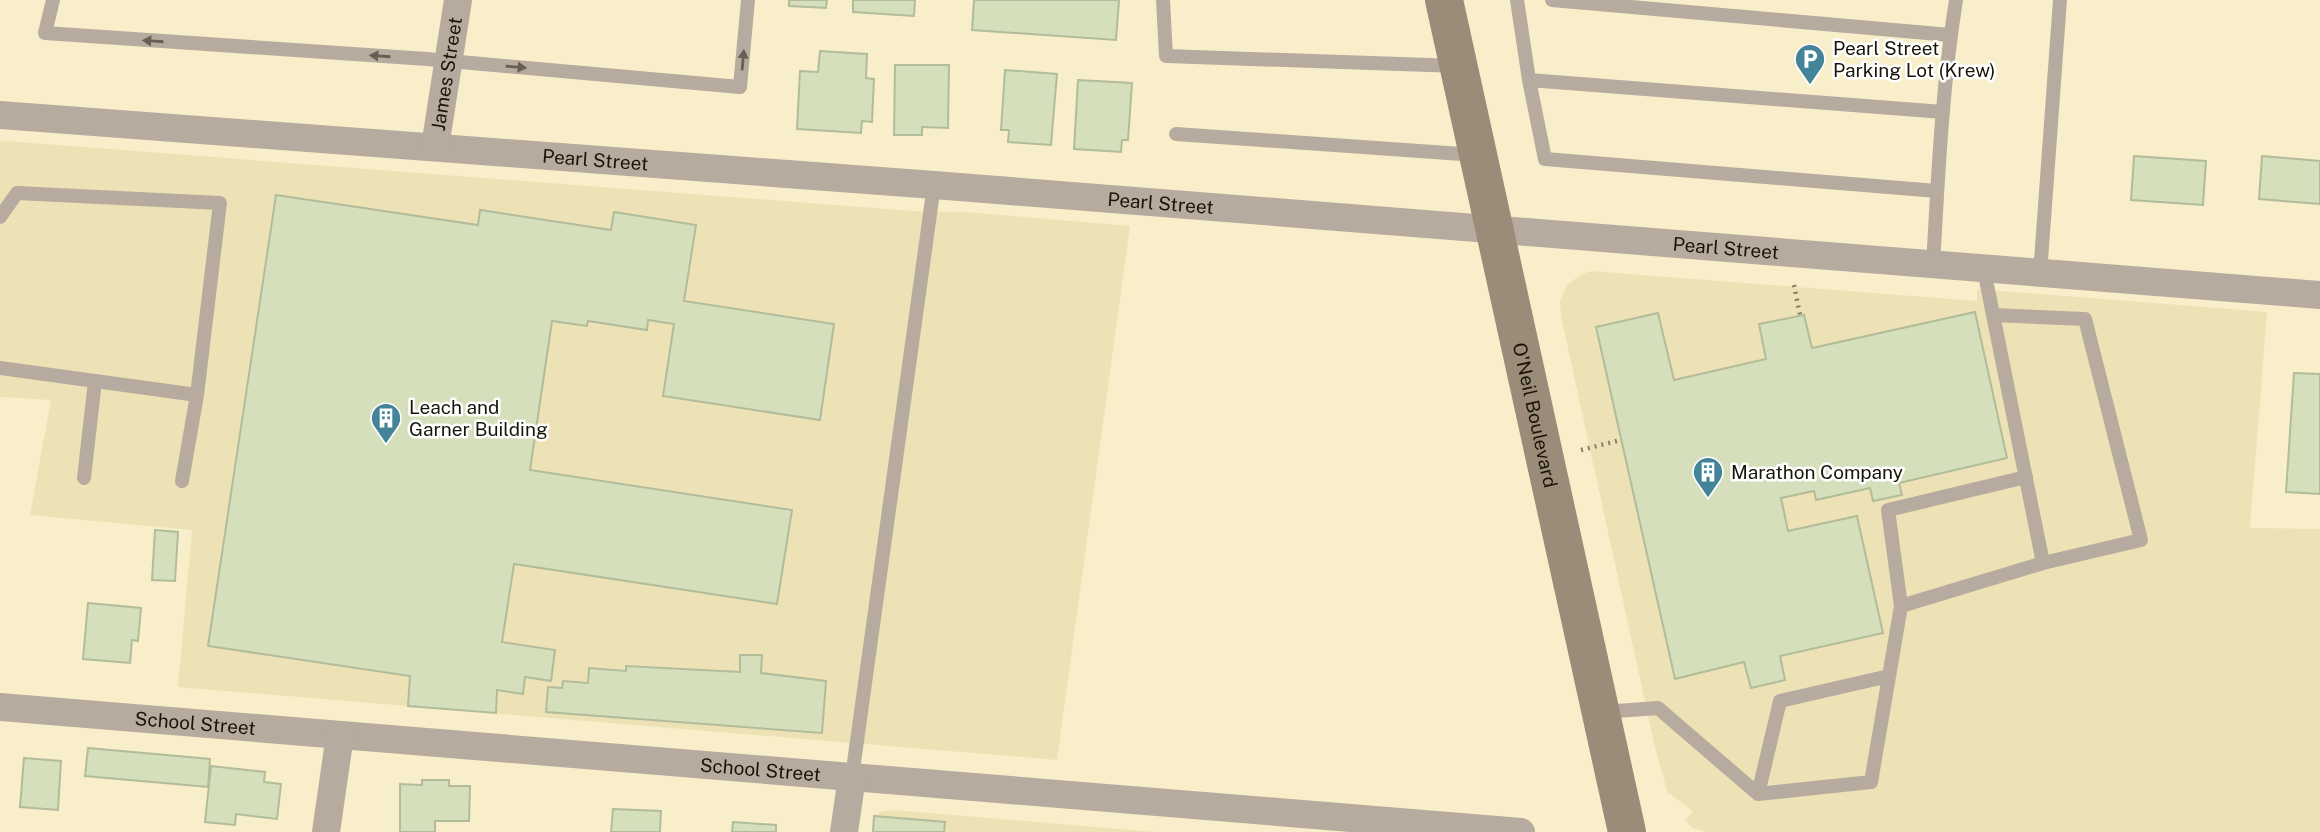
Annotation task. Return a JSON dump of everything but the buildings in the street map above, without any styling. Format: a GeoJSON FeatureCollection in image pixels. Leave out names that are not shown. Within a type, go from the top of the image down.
{"type":"FeatureCollection","features":[{"type":"Feature","properties":{"kind":"main road","name":"O'Neil Boulevard"},"geometry":{"type":"LineString","coordinates":[[1444,0],[1627,832]]}},
{"type":"Feature","properties":{"kind":"street","name":"James Street"},"geometry":{"type":"LineString","coordinates":[[435,148],[458,0]]}},
{"type":"Feature","properties":{"kind":"street","name":"Pearl Street"},"geometry":{"type":"LineString","coordinates":[[0,115],[2320,295]]}},
{"type":"Feature","properties":{"kind":"street","name":"School Street"},"geometry":{"type":"LineString","coordinates":[[0,707],[852,777],[1330,824],[1521,832]]}},
{"type":"Feature","properties":{"kind":"street"},"geometry":{"type":"LineString","coordinates":[[326,832],[341,735]]}},
{"type":"Feature","properties":{"kind":"street"},"geometry":{"type":"LineString","coordinates":[[844,832],[852,777]]}},
{"type":"Feature","properties":{"kind":"lane"},"geometry":{"type":"LineString","coordinates":[[53,0],[46,33],[448,61],[740,87],[748,0]]}},
{"type":"Feature","properties":{"kind":"lane"},"geometry":{"type":"LineString","coordinates":[[1163,0],[1166,56],[1458,66]]}},
{"type":"Feature","properties":{"kind":"lane"},"geometry":{"type":"LineString","coordinates":[[1517,0],[1545,159],[1937,191]]}},
{"type":"Feature","properties":{"kind":"lane"},"geometry":{"type":"LineString","coordinates":[[1552,0],[1950,35]]}},
{"type":"Feature","properties":{"kind":"lane"},"geometry":{"type":"LineString","coordinates":[[1933,266],[1943,112],[1956,0]]}},
{"type":"Feature","properties":{"kind":"lane"},"geometry":{"type":"LineString","coordinates":[[2040,274],[2060,0]]}},
{"type":"Feature","properties":{"kind":"lane"},"geometry":{"type":"LineString","coordinates":[[1529,79],[1943,112]]}},
{"type":"Feature","properties":{"kind":"lane"},"geometry":{"type":"LineString","coordinates":[[1176,134],[1478,155]]}},
{"type":"Feature","properties":{"kind":"lane"},"geometry":{"type":"LineString","coordinates":[[852,777],[934,186]]}},
{"type":"Feature","properties":{"kind":"lane"},"geometry":{"type":"LineString","coordinates":[[0,217],[17,193],[220,203],[197,395],[182,481]]}},
{"type":"Feature","properties":{"kind":"lane"},"geometry":{"type":"LineString","coordinates":[[1984,270],[2043,563]]}},
{"type":"Feature","properties":{"kind":"lane"},"geometry":{"type":"LineString","coordinates":[[1901,606],[2043,563],[2141,540],[2085,318],[1993,314]]}},
{"type":"Feature","properties":{"kind":"lane"},"geometry":{"type":"LineString","coordinates":[[0,368],[197,395]]}},
{"type":"Feature","properties":{"kind":"lane"},"geometry":{"type":"LineString","coordinates":[[84,478],[94,381]]}},
{"type":"Feature","properties":{"kind":"lane"},"geometry":{"type":"LineString","coordinates":[[1600,712],[1658,708],[1758,794],[1871,782],[1901,606],[1888,510],[2026,477]]}},
{"type":"Feature","properties":{"kind":"lane"},"geometry":{"type":"LineString","coordinates":[[1758,794],[1780,701],[1889,676]]}},
{"type":"Feature","properties":{"kind":"path"},"geometry":{"type":"LineString","coordinates":[[1793,281],[1800,315]]}},
{"type":"Feature","properties":{"kind":"path"},"geometry":{"type":"LineString","coordinates":[[1581,450],[1621,440]]}},
{"type":"Feature","properties":{"kind":"shaded area"},"geometry":{"type":"Polygon","coordinates":[[[0,142],[1130,226],[1057,760],[178,687],[192,530],[30,515],[51,400],[0,397],[0,142]]]}},
{"type":"Feature","properties":{"kind":"shaded area","name":"Marathon Company"},"geometry":{"type":"Polygon","coordinates":[[[1591,271],[1977,301],[1977,289],[2267,312],[2250,528],[2320,529],[2320,832],[1706,832],[1693,828],[1685,821],[1693,811],[1668,793],[1656,752],[1561,316],[1560,301],[1568,284],[1591,271]]]}},
{"type":"Feature","properties":{"kind":"shaded area"},"geometry":{"type":"Polygon","coordinates":[[[895,810],[1154,832],[872,832],[874,816],[895,810]]]}},
{"type":"Feature","properties":{"kind":"place","name":"Pearl Street Parking Lot (Krew)"},"geometry":{"type":"Point","coordinates":[1810,86]}},
{"type":"Feature","properties":{"kind":"place","name":"Leach and Garner Building"},"geometry":{"type":"Point","coordinates":[386,445]}},
{"type":"Feature","properties":{"kind":"place","name":"Marathon Company"},"geometry":{"type":"Point","coordinates":[1708,499]}}]}
